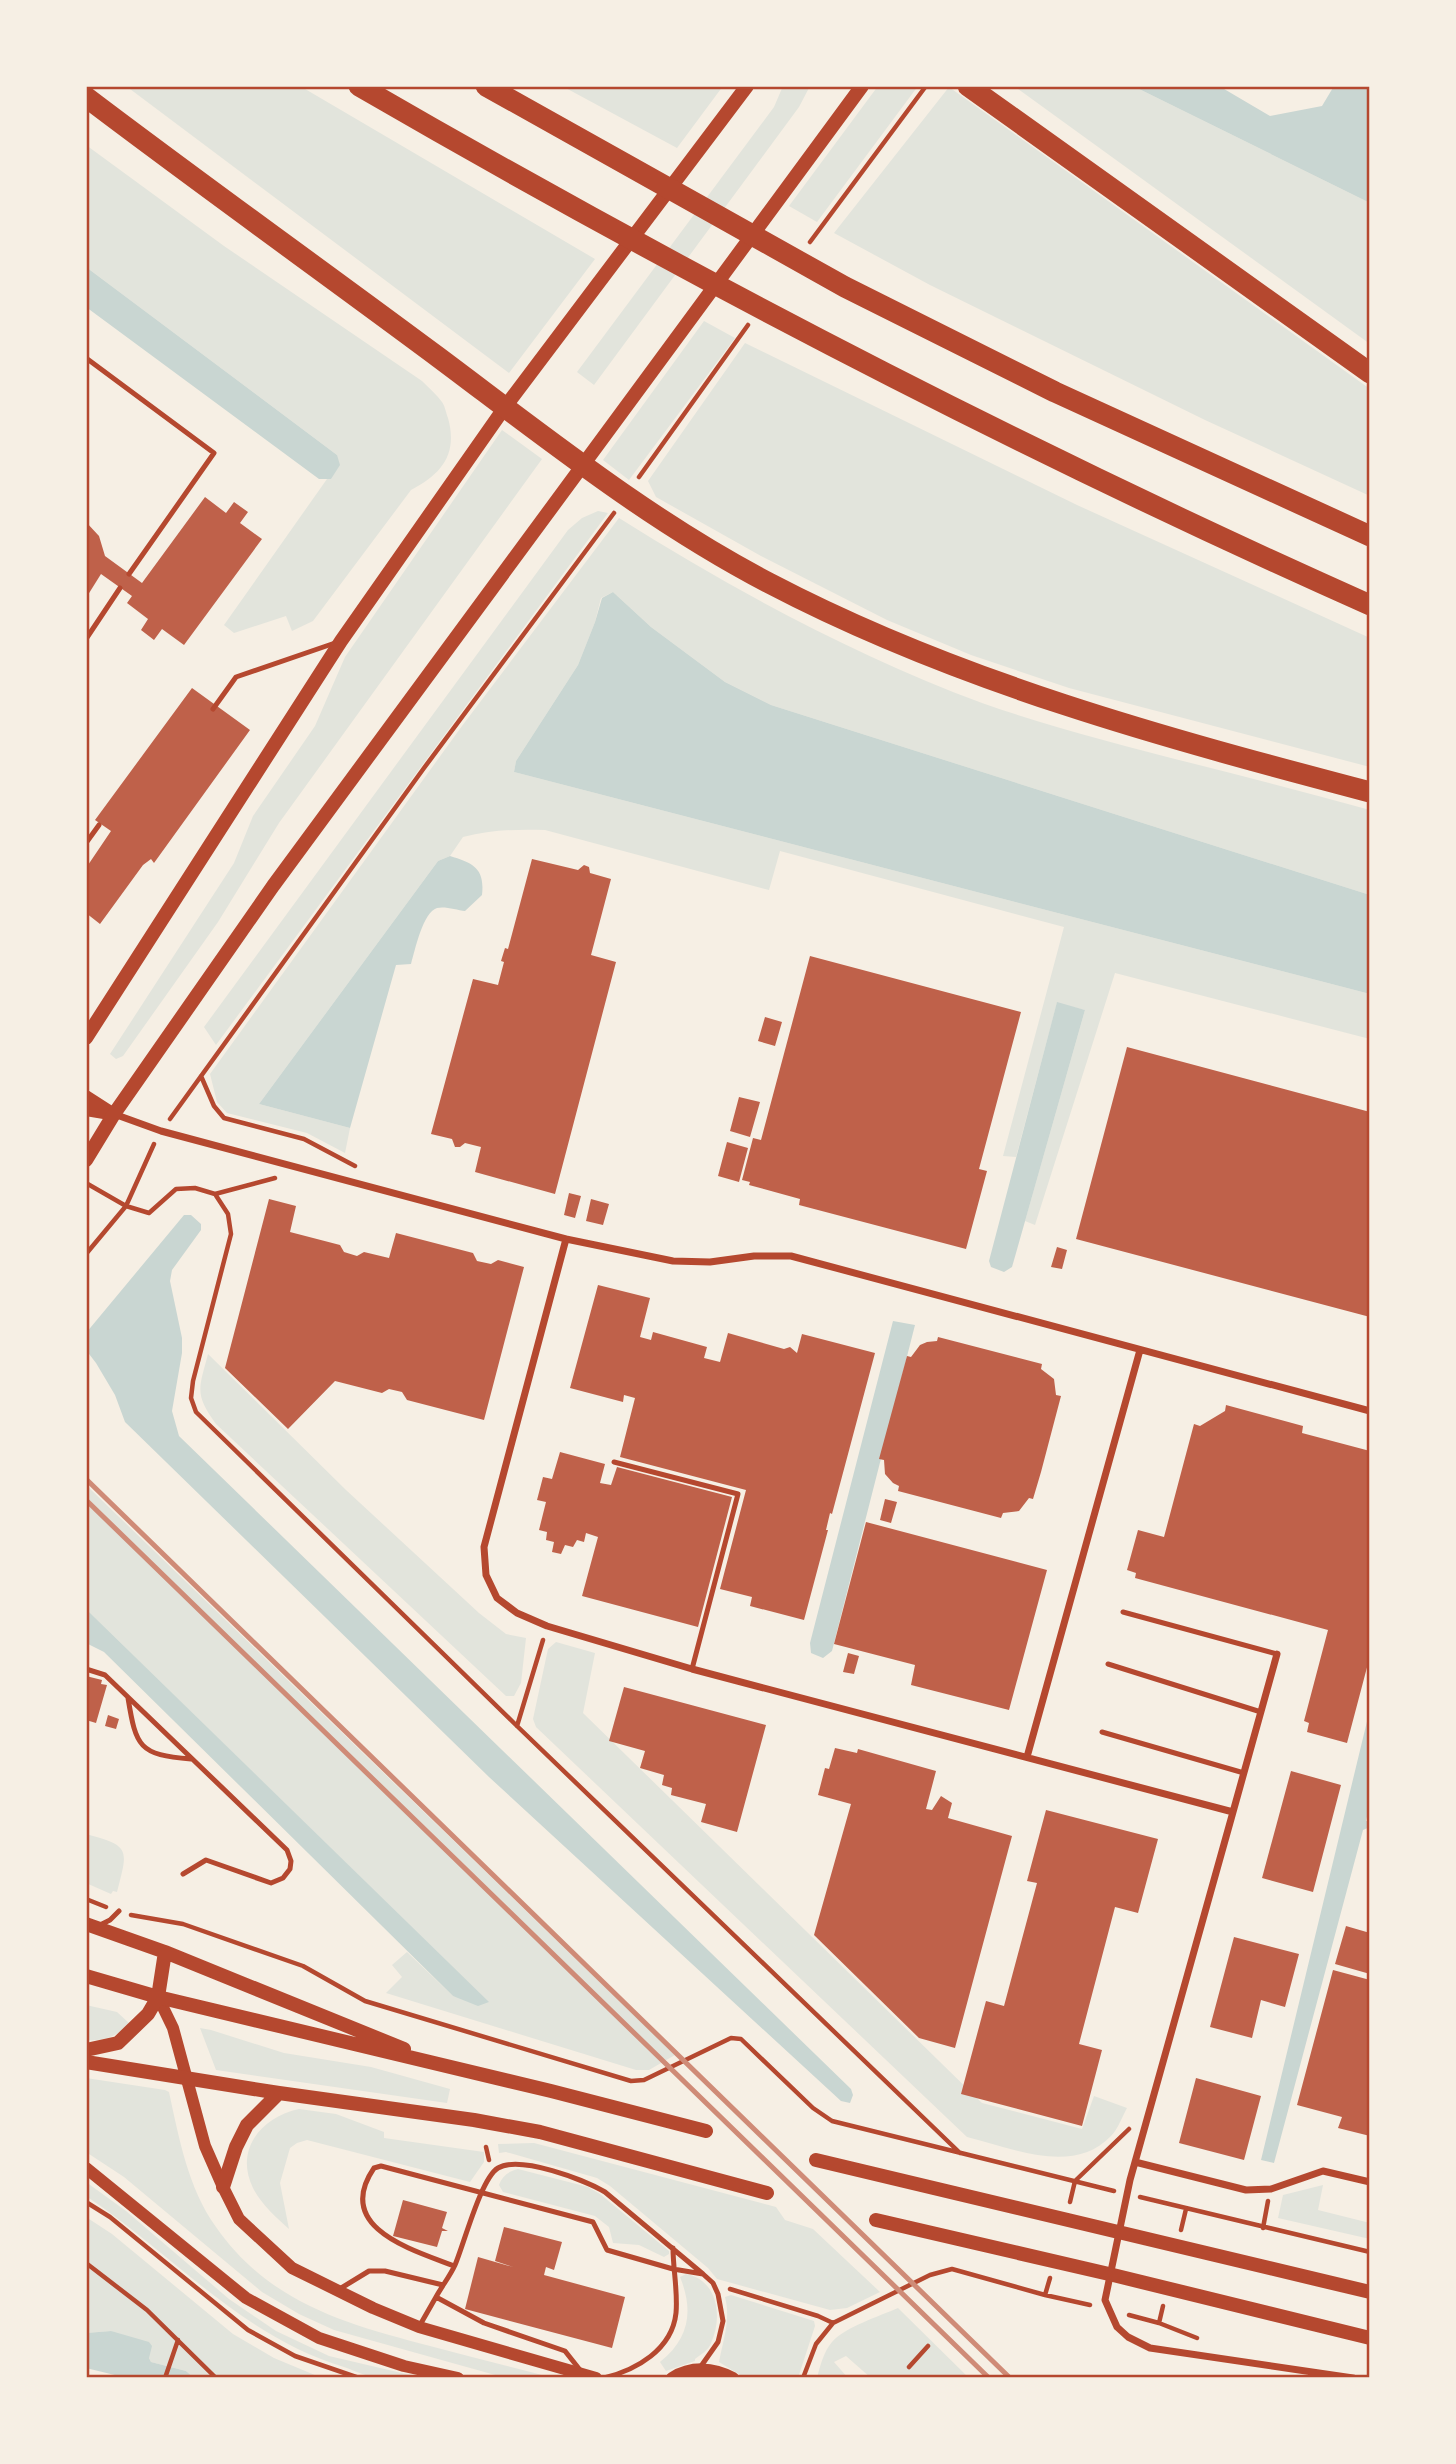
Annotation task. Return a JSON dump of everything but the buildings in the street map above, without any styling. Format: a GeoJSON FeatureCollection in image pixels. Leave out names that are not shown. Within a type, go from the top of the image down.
{"type":"FeatureCollection","features":[{"type":"Feature","properties":{"kind":"highway"},"geometry":{"type":"LineString","coordinates":[[359,86],[535,188],[809,334],[1252,552],[1370,605]]}},
{"type":"Feature","properties":{"kind":"highway"},"geometry":{"type":"LineString","coordinates":[[486,86],[845,287],[1055,391],[1370,536]]}},
{"type":"Feature","properties":{"kind":"highway"},"geometry":{"type":"LineString","coordinates":[[968,86],[1370,373]]}},
{"type":"Feature","properties":{"kind":"highway"},"geometry":{"type":"LineString","coordinates":[[86,97],[583,466],[694,540],[766,582],[828,613],[1015,689],[1234,757],[1370,792]]}},
{"type":"Feature","properties":{"kind":"main road"},"geometry":{"type":"LineString","coordinates":[[86,1038],[341,641],[505,407],[747,86]]}},
{"type":"Feature","properties":{"kind":"main road"},"geometry":{"type":"LineString","coordinates":[[86,1160],[114,1114],[273,886],[862,86]]}},
{"type":"Feature","properties":{"kind":"main road"},"geometry":{"type":"LineString","coordinates":[[89,1927],[164,1952],[451,2068]]}},
{"type":"Feature","properties":{"kind":"main road"},"geometry":{"type":"LineString","coordinates":[[86,2050],[118,2043],[148,2014],[158,1997],[164,1952]]}},
{"type":"Feature","properties":{"kind":"main road"},"geometry":{"type":"LineString","coordinates":[[86,1976],[158,1997],[551,2091],[705,2132]]}},
{"type":"Feature","properties":{"kind":"main road"},"geometry":{"type":"LineString","coordinates":[[86,2062],[540,2132],[767,2193]]}},
{"type":"Feature","properties":{"kind":"main road"},"geometry":{"type":"LineString","coordinates":[[223,2187],[236,2147],[247,2125],[279,2093]]}},
{"type":"Feature","properties":{"kind":"main road"},"geometry":{"type":"LineString","coordinates":[[816,2160],[1370,2292]]}},
{"type":"Feature","properties":{"kind":"main road"},"geometry":{"type":"LineString","coordinates":[[876,2220],[1370,2338]]}},
{"type":"Feature","properties":{"kind":"street"},"geometry":{"type":"LineString","coordinates":[[86,1096],[114,1114]]}},
{"type":"Feature","properties":{"kind":"street"},"geometry":{"type":"LineString","coordinates":[[86,1110],[114,1114],[161,1131],[566,1239],[673,1261],[710,1262],[754,1256],[791,1256],[1370,1411]]}},
{"type":"Feature","properties":{"kind":"street"},"geometry":{"type":"LineString","coordinates":[[566,1239],[484,1547],[486,1575],[497,1598],[517,1614],[547,1626],[691,1669],[1233,1812]]}},
{"type":"Feature","properties":{"kind":"street"},"geometry":{"type":"LineString","coordinates":[[1027,1757],[1140,1350]]}},
{"type":"Feature","properties":{"kind":"street"},"geometry":{"type":"LineString","coordinates":[[1277,1654],[1149,2109],[1118,2231],[1105,2300],[1116,2327],[1128,2337],[1150,2348],[1353,2378]]}},
{"type":"Feature","properties":{"kind":"street"},"geometry":{"type":"LineString","coordinates":[[158,1997],[173,2028],[205,2146],[223,2187],[239,2219],[292,2268],[336,2291],[419,2327],[590,2377]]}},
{"type":"Feature","properties":{"kind":"street"},"geometry":{"type":"LineString","coordinates":[[1135,2162],[1246,2190],[1271,2189],[1324,2171],[1370,2182]]}},
{"type":"Feature","properties":{"kind":"street"},"geometry":{"type":"LineString","coordinates":[[86,2168],[246,2298],[319,2338],[404,2366],[458,2378]]}},
{"type":"Feature","properties":{"kind":"street"},"geometry":{"type":"LineString","coordinates":[[672,2378],[683,2372],[699,2369],[717,2371],[733,2378]]}},
{"type":"Feature","properties":{"kind":"lane"},"geometry":{"type":"LineString","coordinates":[[86,358],[214,453],[129,574]]}},
{"type":"Feature","properties":{"kind":"lane"},"geometry":{"type":"LineString","coordinates":[[86,639],[120,588]]}},
{"type":"Feature","properties":{"kind":"lane"},"geometry":{"type":"LineString","coordinates":[[213,709],[236,677],[341,641]]}},
{"type":"Feature","properties":{"kind":"lane"},"geometry":{"type":"LineString","coordinates":[[86,843],[99,825]]}},
{"type":"Feature","properties":{"kind":"lane"},"geometry":{"type":"LineString","coordinates":[[614,1461],[738,1494],[691,1669]]}},
{"type":"Feature","properties":{"kind":"lane"},"geometry":{"type":"LineString","coordinates":[[1123,1612],[1277,1654]]}},
{"type":"Feature","properties":{"kind":"lane"},"geometry":{"type":"LineString","coordinates":[[1108,1664],[1261,1712]]}},
{"type":"Feature","properties":{"kind":"lane"},"geometry":{"type":"LineString","coordinates":[[86,1669],[105,1675],[287,1850],[292,1861],[290,1869],[282,1878],[271,1882],[206,1860],[183,1874]]}},
{"type":"Feature","properties":{"kind":"lane"},"geometry":{"type":"LineString","coordinates":[[128,1697],[134,1734],[140,1741],[156,1755],[191,1759]]}},
{"type":"Feature","properties":{"kind":"lane"},"geometry":{"type":"LineString","coordinates":[[1102,1732],[1244,1773]]}},
{"type":"Feature","properties":{"kind":"lane"},"geometry":{"type":"LineString","coordinates":[[89,1927],[110,1920],[119,1911]]}},
{"type":"Feature","properties":{"kind":"lane"},"geometry":{"type":"LineString","coordinates":[[419,2327],[454,2266],[482,2192],[496,2168],[524,2164],[578,2179],[606,2192],[713,2283],[723,2321],[718,2342],[699,2369]]}},
{"type":"Feature","properties":{"kind":"lane"},"geometry":{"type":"LineString","coordinates":[[454,2266],[398,2244],[373,2227],[364,2212],[362,2200],[368,2176],[374,2168],[381,2166],[593,2222],[607,2250],[673,2269],[703,2273]]}},
{"type":"Feature","properties":{"kind":"lane"},"geometry":{"type":"LineString","coordinates":[[604,2378],[625,2373],[642,2362],[659,2350],[671,2331],[676,2313],[673,2248]]}},
{"type":"Feature","properties":{"kind":"lane"},"geometry":{"type":"LineString","coordinates":[[336,2291],[369,2271],[384,2271],[443,2285]]}},
{"type":"Feature","properties":{"kind":"lane"},"geometry":{"type":"LineString","coordinates":[[436,2297],[484,2323],[565,2351],[590,2377]]}},
{"type":"Feature","properties":{"kind":"path"},"geometry":{"type":"LineString","coordinates":[[808,245],[926,86]]}},
{"type":"Feature","properties":{"kind":"path"},"geometry":{"type":"LineString","coordinates":[[86,1254],[126,1206],[161,1131],[752,320]]}},
{"type":"Feature","properties":{"kind":"path"},"geometry":{"type":"LineString","coordinates":[[201,1076],[214,1106],[224,1118],[304,1139],[352,1163],[374,1188]]}},
{"type":"Feature","properties":{"kind":"path"},"geometry":{"type":"LineString","coordinates":[[86,1183],[126,1206],[149,1213],[176,1189],[195,1188],[215,1194],[301,1169]]}},
{"type":"Feature","properties":{"kind":"path"},"geometry":{"type":"LineString","coordinates":[[215,1194],[228,1214],[231,1234],[194,1381],[191,1398],[196,1412],[517,1726],[960,2152]]}},
{"type":"Feature","properties":{"kind":"path"},"geometry":{"type":"LineString","coordinates":[[517,1726],[547,1626]]}},
{"type":"Feature","properties":{"kind":"path"},"geometry":{"type":"LineString","coordinates":[[86,1899],[119,1911],[183,1924],[303,1966],[365,2001],[631,2081],[644,2080],[731,2038],[741,2039],[813,2108],[832,2121],[1370,2252]]}},
{"type":"Feature","properties":{"kind":"path"},"geometry":{"type":"LineString","coordinates":[[1064,2219],[1075,2181],[1149,2109]]}},
{"type":"Feature","properties":{"kind":"path"},"geometry":{"type":"LineString","coordinates":[[1263,2228],[1271,2189]]}},
{"type":"Feature","properties":{"kind":"path"},"geometry":{"type":"LineString","coordinates":[[1045,2295],[1055,2261]]}},
{"type":"Feature","properties":{"kind":"path"},"geometry":{"type":"LineString","coordinates":[[86,2263],[147,2310],[216,2378]]}},
{"type":"Feature","properties":{"kind":"path"},"geometry":{"type":"LineString","coordinates":[[803,2378],[816,2344],[833,2323],[930,2275],[953,2269],[1159,2323]]}},
{"type":"Feature","properties":{"kind":"path"},"geometry":{"type":"LineString","coordinates":[[713,2283],[833,2323]]}},
{"type":"Feature","properties":{"kind":"path"},"geometry":{"type":"LineString","coordinates":[[165,2378],[178,2340]]}},
{"type":"Feature","properties":{"kind":"path"},"geometry":{"type":"LineString","coordinates":[[909,2367],[928,2346]]}},
{"type":"Feature","properties":{"kind":"shaded area"},"geometry":{"type":"Polygon","coordinates":[[[126,86],[300,86],[595,259],[509,373],[126,86]]]}},
{"type":"Feature","properties":{"kind":"shaded area"},"geometry":{"type":"Polygon","coordinates":[[[562,86],[723,86],[677,148],[562,86]]]}},
{"type":"Feature","properties":{"kind":"shaded area"},"geometry":{"type":"Polygon","coordinates":[[[783,86],[810,86],[799,107],[594,385],[577,372],[774,107],[783,86]]]}},
{"type":"Feature","properties":{"kind":"shaded area"},"geometry":{"type":"Polygon","coordinates":[[[878,86],[918,86],[817,222],[789,206],[878,86]]]}},
{"type":"Feature","properties":{"kind":"shaded area"},"geometry":{"type":"Polygon","coordinates":[[[1014,86],[1133,86],[1370,203],[1370,344],[1014,86]]]}},
{"type":"Feature","properties":{"kind":"shaded area"},"geometry":{"type":"Polygon","coordinates":[[[1133,86],[1219,86],[1270,116],[1322,106],[1334,86],[1370,86],[1370,203],[1133,86]]]}},
{"type":"Feature","properties":{"kind":"shaded area"},"geometry":{"type":"Polygon","coordinates":[[[949,87],[1370,389],[1370,496],[1205,420],[930,285],[834,233],[949,87]]]}},
{"type":"Feature","properties":{"kind":"shaded area"},"geometry":{"type":"Polygon","coordinates":[[[86,145],[224,246],[422,381],[444,405],[451,431],[445,462],[431,477],[411,490],[313,621],[292,631],[286,616],[234,633],[224,625],[327,479],[331,479],[337,455],[86,267],[86,145]]]}},
{"type":"Feature","properties":{"kind":"shaded area"},"geometry":{"type":"Polygon","coordinates":[[[86,267],[337,455],[340,465],[331,479],[319,479],[86,307],[86,267]]]}},
{"type":"Feature","properties":{"kind":"shaded area"},"geometry":{"type":"Polygon","coordinates":[[[704,321],[735,338],[629,480],[603,460],[704,321]]]}},
{"type":"Feature","properties":{"kind":"shaded area"},"geometry":{"type":"Polygon","coordinates":[[[745,343],[1077,505],[1370,638],[1370,767],[1069,688],[971,655],[887,620],[761,556],[656,497],[648,481],[745,343]]]}},
{"type":"Feature","properties":{"kind":"shaded area"},"geometry":{"type":"Polygon","coordinates":[[[502,430],[542,459],[279,823],[218,922],[123,1056],[116,1059],[110,1054],[234,863],[253,816],[315,726],[345,657],[502,430]]]}},
{"type":"Feature","properties":{"kind":"shaded area"},"geometry":{"type":"Polygon","coordinates":[[[598,511],[608,513],[216,1045],[204,1027],[568,530],[582,518],[598,511]]]}},
{"type":"Feature","properties":{"kind":"shaded area"},"geometry":{"type":"Polygon","coordinates":[[[619,518],[751,596],[841,643],[982,703],[1086,735],[1370,810],[1370,895],[771,705],[725,682],[651,627],[613,592],[601,598],[595,622],[578,665],[516,761],[514,772],[1370,994],[1370,1039],[1115,973],[1035,1225],[1025,1221],[1085,1010],[1057,1003],[1016,1157],[1003,1156],[1064,927],[780,851],[769,890],[545,830],[504,830],[463,837],[450,856],[438,861],[259,1104],[350,1128],[345,1153],[307,1133],[227,1113],[217,1102],[210,1074],[462,726],[619,518]]]}},
{"type":"Feature","properties":{"kind":"shaded area"},"geometry":{"type":"Polygon","coordinates":[[[613,592],[651,627],[725,682],[771,705],[1370,895],[1370,994],[514,772],[516,761],[578,665],[602,598],[613,592]]]}},
{"type":"Feature","properties":{"kind":"shaded area"},"geometry":{"type":"Polygon","coordinates":[[[450,856],[476,868],[482,878],[482,895],[465,911],[444,907],[432,911],[420,932],[411,964],[396,965],[350,1128],[259,1104],[438,861],[450,856]]]}},
{"type":"Feature","properties":{"kind":"shaded area"},"geometry":{"type":"Polygon","coordinates":[[[1057,1002],[1085,1010],[1012,1267],[1004,1272],[991,1267],[989,1261],[1057,1002]]]}},
{"type":"Feature","properties":{"kind":"shaded area"},"geometry":{"type":"Polygon","coordinates":[[[184,1215],[191,1215],[201,1224],[201,1230],[172,1270],[170,1281],[182,1338],[172,1411],[179,1436],[851,2089],[853,2095],[850,2103],[841,2101],[489,1777],[125,1422],[115,1395],[86,1350],[86,1333],[184,1215]]]}},
{"type":"Feature","properties":{"kind":"shaded area"},"geometry":{"type":"Polygon","coordinates":[[[893,1321],[915,1325],[832,1651],[823,1658],[811,1653],[810,1643],[893,1321]]]}},
{"type":"Feature","properties":{"kind":"shaded area"},"geometry":{"type":"Polygon","coordinates":[[[208,1354],[346,1490],[479,1613],[506,1634],[526,1638],[521,1683],[514,1696],[506,1696],[216,1424],[204,1405],[200,1390],[208,1354]]]}},
{"type":"Feature","properties":{"kind":"shaded area"},"geometry":{"type":"Polygon","coordinates":[[[86,1485],[675,2055],[649,2070],[636,2070],[386,1993],[402,1977],[392,1965],[407,1952],[453,1996],[488,2002],[86,1609],[86,1485]]]}},
{"type":"Feature","properties":{"kind":"shaded area"},"geometry":{"type":"Polygon","coordinates":[[[86,1609],[489,2002],[478,2006],[453,1996],[104,1652],[86,1643],[86,1609]]]}},
{"type":"Feature","properties":{"kind":"shaded area"},"geometry":{"type":"Polygon","coordinates":[[[556,1642],[595,1653],[583,1713],[982,2103],[1082,2129],[1094,2096],[1127,2108],[1111,2136],[1096,2148],[1079,2155],[1061,2157],[1022,2152],[967,2137],[536,1727],[533,1719],[548,1649],[556,1642]]]}},
{"type":"Feature","properties":{"kind":"shaded area"},"geometry":{"type":"Polygon","coordinates":[[[1370,1709],[1370,1804],[1366,1821],[1370,1821],[1370,1827],[1363,1830],[1274,2163],[1261,2160],[1370,1709]]]}},
{"type":"Feature","properties":{"kind":"shaded area"},"geometry":{"type":"Polygon","coordinates":[[[86,1834],[111,1842],[122,1851],[124,1858],[117,1892],[113,1891],[111,1894],[86,1883],[86,1834]]]}},
{"type":"Feature","properties":{"kind":"shaded area"},"geometry":{"type":"Polygon","coordinates":[[[86,2005],[117,2012],[130,2024],[110,2037],[86,2040],[86,2005]]]}},
{"type":"Feature","properties":{"kind":"shaded area"},"geometry":{"type":"Polygon","coordinates":[[[200,2028],[284,2053],[371,2067],[450,2089],[447,2103],[216,2070],[200,2028]]]}},
{"type":"Feature","properties":{"kind":"shaded area"},"geometry":{"type":"Polygon","coordinates":[[[86,2078],[169,2092],[191,2179],[206,2212],[237,2253],[260,2275],[285,2292],[311,2307],[369,2329],[553,2378],[506,2378],[334,2330],[299,2314],[262,2292],[124,2177],[86,2152],[86,2078]]]}},
{"type":"Feature","properties":{"kind":"shaded area"},"geometry":{"type":"Polygon","coordinates":[[[299,2109],[336,2114],[384,2132],[384,2138],[484,2152],[484,2162],[470,2182],[307,2140],[297,2143],[290,2148],[280,2183],[289,2229],[256,2194],[248,2174],[247,2160],[249,2148],[263,2127],[286,2113],[299,2109]]]}},
{"type":"Feature","properties":{"kind":"shaded area"},"geometry":{"type":"Polygon","coordinates":[[[534,2143],[776,2207],[785,2220],[813,2229],[880,2292],[847,2308],[830,2310],[717,2279],[708,2268],[597,2178],[506,2152],[499,2153],[498,2144],[534,2143]]]}},
{"type":"Feature","properties":{"kind":"shaded area"},"geometry":{"type":"Polygon","coordinates":[[[518,2169],[588,2187],[669,2251],[669,2254],[664,2257],[639,2245],[613,2243],[609,2227],[595,2216],[503,2192],[499,2185],[502,2179],[518,2169]]]}},
{"type":"Feature","properties":{"kind":"shaded area"},"geometry":{"type":"Polygon","coordinates":[[[86,2182],[126,2211],[229,2299],[276,2331],[329,2356],[423,2378],[390,2379],[366,2375],[307,2353],[272,2335],[209,2292],[86,2196],[86,2182]]]}},
{"type":"Feature","properties":{"kind":"shaded area"},"geometry":{"type":"Polygon","coordinates":[[[1323,2185],[1318,2210],[1370,2223],[1370,2239],[1278,2218],[1283,2195],[1323,2185]]]}},
{"type":"Feature","properties":{"kind":"shaded area"},"geometry":{"type":"Polygon","coordinates":[[[86,2217],[112,2234],[233,2334],[274,2358],[322,2378],[194,2378],[186,2371],[151,2362],[111,2331],[86,2333],[86,2217]]]}},
{"type":"Feature","properties":{"kind":"shaded area"},"geometry":{"type":"Polygon","coordinates":[[[686,2274],[697,2278],[711,2292],[717,2311],[715,2333],[710,2346],[695,2361],[666,2371],[660,2362],[677,2344],[686,2324],[687,2301],[680,2277],[686,2274]]]}},
{"type":"Feature","properties":{"kind":"shaded area"},"geometry":{"type":"Polygon","coordinates":[[[731,2295],[814,2321],[815,2326],[798,2378],[745,2378],[719,2362],[727,2322],[725,2297],[731,2295]]]}},
{"type":"Feature","properties":{"kind":"shaded area"},"geometry":{"type":"Polygon","coordinates":[[[898,2308],[969,2378],[871,2378],[846,2356],[834,2362],[848,2378],[817,2378],[832,2342],[854,2327],[898,2308]]]}},
{"type":"Feature","properties":{"kind":"shaded area"},"geometry":{"type":"Polygon","coordinates":[[[111,2331],[149,2342],[152,2346],[149,2358],[151,2362],[186,2371],[194,2378],[127,2378],[86,2368],[86,2333],[111,2331]]]}},
{"type":"Feature","properties":{"kind":"railway"},"geometry":{"type":"LineString","coordinates":[[86,1479],[1010,2378]]}},
{"type":"Feature","properties":{"kind":"railway"},"geometry":{"type":"LineString","coordinates":[[86,1500],[989,2378]]}}]}
